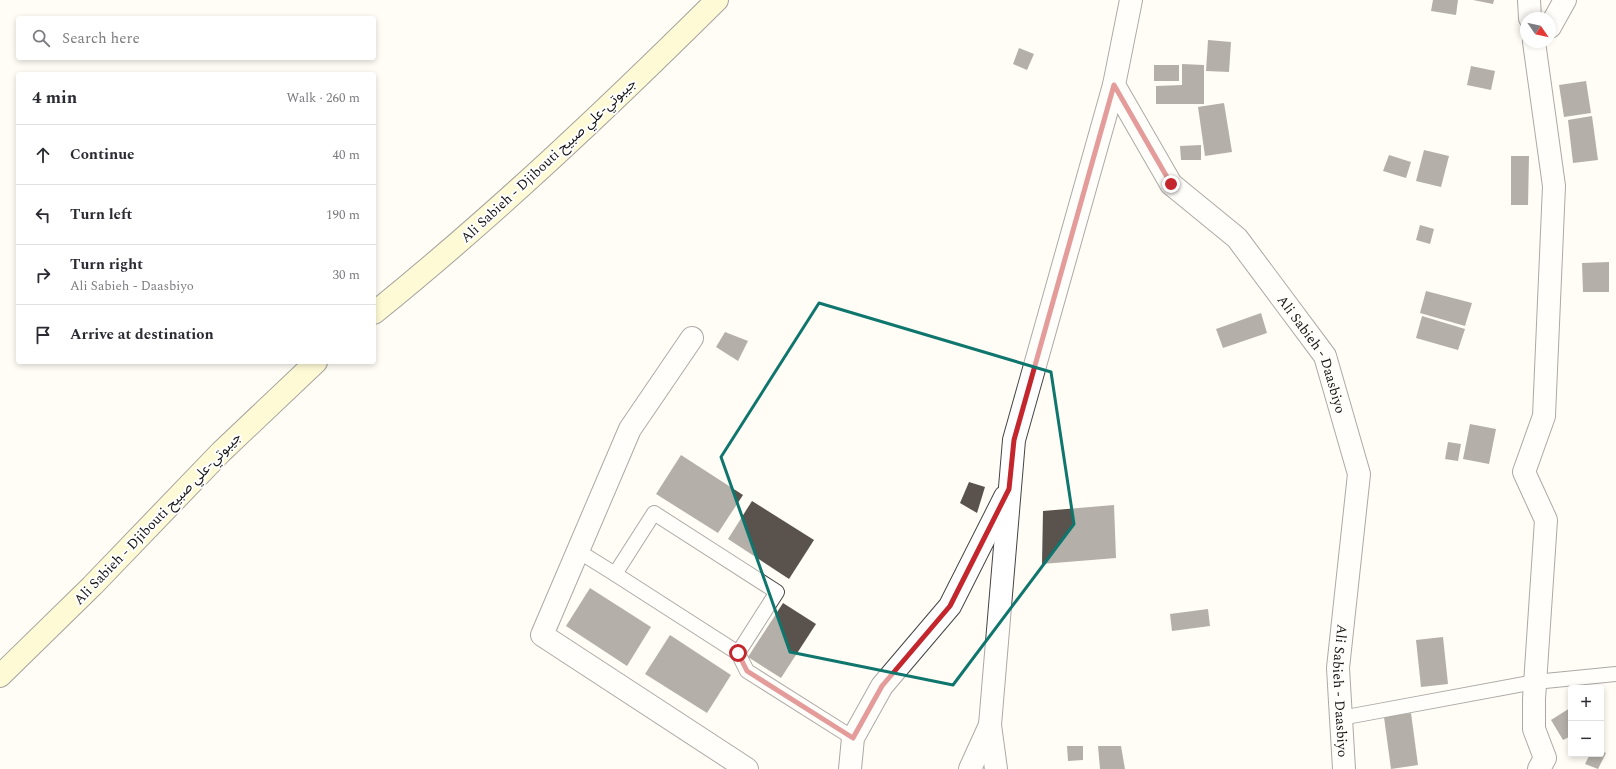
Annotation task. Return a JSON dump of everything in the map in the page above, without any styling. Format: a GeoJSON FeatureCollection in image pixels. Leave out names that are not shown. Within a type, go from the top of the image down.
{"type":"FeatureCollection","features":[{"type":"Feature","properties":{"kind":"main road","name":"Ali Sabieh - Djibouti جيبوتي-علي صبيح"},"geometry":{"type":"LineString","coordinates":[[376,311],[456,245],[517,190],[717,0]]}},
{"type":"Feature","properties":{"kind":"main road","name":"Ali Sabieh - Djibouti جيبوتي-علي صبيح"},"geometry":{"type":"LineString","coordinates":[[0,676],[92,586],[221,452],[314,364]]}},
{"type":"Feature","properties":{"kind":"street"},"geometry":{"type":"LineString","coordinates":[[996,769],[990,725],[1014,440],[1114,85],[1131,0]]}},
{"type":"Feature","properties":{"kind":"street"},"geometry":{"type":"LineString","coordinates":[[1528,0],[1529,12]]}},
{"type":"Feature","properties":{"kind":"street"},"geometry":{"type":"LineString","coordinates":[[1556,16],[1565,0]]}},
{"type":"Feature","properties":{"kind":"street"},"geometry":{"type":"LineString","coordinates":[[1537,48],[1554,186],[1544,416],[1524,472],[1546,520],[1534,699],[1534,729],[1545,758],[1539,769]]}},
{"type":"Feature","properties":{"kind":"street","name":"Ali Sabieh - Daasbiyo"},"geometry":{"type":"LineString","coordinates":[[1114,85],[1171,184],[1237,238],[1325,356],[1359,474],[1338,668],[1344,769]]}},
{"type":"Feature","properties":{"kind":"street"},"geometry":{"type":"LineString","coordinates":[[692,338],[630,429],[542,635],[747,769]]}},
{"type":"Feature","properties":{"kind":"street"},"geometry":{"type":"LineString","coordinates":[[850,769],[853,738],[882,686],[950,606],[1009,489]]}},
{"type":"Feature","properties":{"kind":"street"},"geometry":{"type":"LineString","coordinates":[[970,769],[990,725]]}},
{"type":"Feature","properties":{"kind":"lane"},"geometry":{"type":"LineString","coordinates":[[615,574],[654,514],[777,592],[738,653]]}},
{"type":"Feature","properties":{"kind":"lane"},"geometry":{"type":"LineString","coordinates":[[578,551],[738,653],[747,671],[853,738]]}},
{"type":"Feature","properties":{"kind":"lane"},"geometry":{"type":"LineString","coordinates":[[1341,718],[1535,682],[1616,674]]}},
{"type":"Feature","properties":{"kind":"highlighted area"},"geometry":{"type":"Polygon","coordinates":[[[819,303],[1051,372],[1074,524],[953,685],[790,652],[721,457],[819,303]]]}},
{"type":"Feature","properties":{"kind":"building"},"geometry":{"type":"Polygon","coordinates":[[[1433,0],[1458,0],[1456,15],[1431,11],[1433,0]]]}},
{"type":"Feature","properties":{"kind":"building"},"geometry":{"type":"Polygon","coordinates":[[[1473,0],[1494,0],[1493,4],[1473,0]]]}},
{"type":"Feature","properties":{"kind":"building"},"geometry":{"type":"Polygon","coordinates":[[[1208,40],[1231,42],[1229,72],[1206,71],[1208,40]]]}},
{"type":"Feature","properties":{"kind":"building"},"geometry":{"type":"Polygon","coordinates":[[[1019,48],[1034,54],[1027,70],[1013,64],[1019,48]]]}},
{"type":"Feature","properties":{"kind":"building"},"geometry":{"type":"Polygon","coordinates":[[[1182,64],[1204,65],[1204,104],[1156,104],[1156,86],[1182,85],[1182,64]]]}},
{"type":"Feature","properties":{"kind":"building"},"geometry":{"type":"Polygon","coordinates":[[[1154,65],[1179,65],[1179,81],[1154,81],[1154,65]]]}},
{"type":"Feature","properties":{"kind":"building"},"geometry":{"type":"Polygon","coordinates":[[[1471,66],[1495,71],[1491,90],[1467,85],[1471,66]]]}},
{"type":"Feature","properties":{"kind":"building"},"geometry":{"type":"Polygon","coordinates":[[[1586,81],[1591,113],[1564,117],[1559,85],[1586,81]]]}},
{"type":"Feature","properties":{"kind":"building"},"geometry":{"type":"Polygon","coordinates":[[[1224,103],[1232,152],[1205,156],[1198,107],[1224,103]]]}},
{"type":"Feature","properties":{"kind":"building"},"geometry":{"type":"Polygon","coordinates":[[[1592,116],[1598,160],[1573,163],[1568,120],[1592,116]]]}},
{"type":"Feature","properties":{"kind":"building"},"geometry":{"type":"Polygon","coordinates":[[[1201,145],[1201,160],[1181,160],[1180,146],[1201,145]]]}},
{"type":"Feature","properties":{"kind":"building"},"geometry":{"type":"Polygon","coordinates":[[[1424,150],[1449,156],[1441,187],[1416,181],[1424,150]]]}},
{"type":"Feature","properties":{"kind":"building"},"geometry":{"type":"Polygon","coordinates":[[[1389,155],[1411,162],[1406,178],[1383,171],[1389,155]]]}},
{"type":"Feature","properties":{"kind":"building"},"geometry":{"type":"Polygon","coordinates":[[[1511,156],[1529,156],[1528,205],[1511,205],[1511,156]]]}},
{"type":"Feature","properties":{"kind":"building"},"geometry":{"type":"Polygon","coordinates":[[[1420,225],[1434,229],[1430,244],[1416,240],[1420,225]]]}},
{"type":"Feature","properties":{"kind":"building"},"geometry":{"type":"Polygon","coordinates":[[[1609,262],[1609,292],[1583,292],[1582,263],[1609,262]]]}},
{"type":"Feature","properties":{"kind":"building"},"geometry":{"type":"Polygon","coordinates":[[[1426,291],[1472,303],[1465,326],[1420,313],[1426,291]]]}},
{"type":"Feature","properties":{"kind":"building"},"geometry":{"type":"Polygon","coordinates":[[[1261,313],[1267,333],[1223,348],[1216,329],[1261,313]]]}},
{"type":"Feature","properties":{"kind":"building"},"geometry":{"type":"Polygon","coordinates":[[[1422,316],[1465,329],[1458,350],[1416,338],[1422,316]]]}},
{"type":"Feature","properties":{"kind":"building"},"geometry":{"type":"Polygon","coordinates":[[[725,332],[748,341],[738,361],[716,347],[725,332]]]}},
{"type":"Feature","properties":{"kind":"building"},"geometry":{"type":"Polygon","coordinates":[[[1470,424],[1496,429],[1489,464],[1463,459],[1470,424]]]}},
{"type":"Feature","properties":{"kind":"building"},"geometry":{"type":"Polygon","coordinates":[[[1448,442],[1461,444],[1458,461],[1445,459],[1448,442]]]}},
{"type":"Feature","properties":{"kind":"building"},"geometry":{"type":"Polygon","coordinates":[[[681,455],[743,495],[718,533],[656,494],[681,455]]]}},
{"type":"Feature","properties":{"kind":"building"},"geometry":{"type":"Polygon","coordinates":[[[969,482],[985,487],[977,513],[960,503],[969,482]]]}},
{"type":"Feature","properties":{"kind":"building"},"geometry":{"type":"Polygon","coordinates":[[[752,501],[814,540],[789,579],[728,539],[752,501]]]}},
{"type":"Feature","properties":{"kind":"building"},"geometry":{"type":"Polygon","coordinates":[[[1114,505],[1116,558],[1042,564],[1043,511],[1114,505]]]}},
{"type":"Feature","properties":{"kind":"building"},"geometry":{"type":"Polygon","coordinates":[[[590,588],[651,627],[627,666],[566,626],[590,588]]]}},
{"type":"Feature","properties":{"kind":"building"},"geometry":{"type":"Polygon","coordinates":[[[783,603],[816,624],[781,678],[748,657],[783,603]]]}},
{"type":"Feature","properties":{"kind":"building"},"geometry":{"type":"Polygon","coordinates":[[[1208,609],[1210,626],[1172,631],[1170,614],[1208,609]]]}},
{"type":"Feature","properties":{"kind":"building"},"geometry":{"type":"Polygon","coordinates":[[[670,635],[731,675],[707,713],[645,674],[670,635]]]}},
{"type":"Feature","properties":{"kind":"building"},"geometry":{"type":"Polygon","coordinates":[[[1443,637],[1448,684],[1421,687],[1416,640],[1443,637]]]}},
{"type":"Feature","properties":{"kind":"building"},"geometry":{"type":"Polygon","coordinates":[[[1568,709],[1568,738],[1563,740],[1551,720],[1568,709]]]}},
{"type":"Feature","properties":{"kind":"building"},"geometry":{"type":"Polygon","coordinates":[[[1411,713],[1418,765],[1391,769],[1384,717],[1411,713]]]}},
{"type":"Feature","properties":{"kind":"building"},"geometry":{"type":"Polygon","coordinates":[[[1067,746],[1083,746],[1083,760],[1068,761],[1067,746]]]}},
{"type":"Feature","properties":{"kind":"building"},"geometry":{"type":"Polygon","coordinates":[[[1098,746],[1121,746],[1125,769],[1100,769],[1098,746]]]}},
{"type":"Feature","properties":{"kind":"building"},"geometry":{"type":"Polygon","coordinates":[[[1588,757],[1604,757],[1598,769],[1585,764],[1588,757]]]}},
{"type":"Feature","properties":{"kind":"route"},"geometry":{"type":"LineString","coordinates":[[738,653],[747,671],[853,738],[882,686],[950,606],[1009,489],[1014,440],[1114,85],[1171,184]]}}]}
